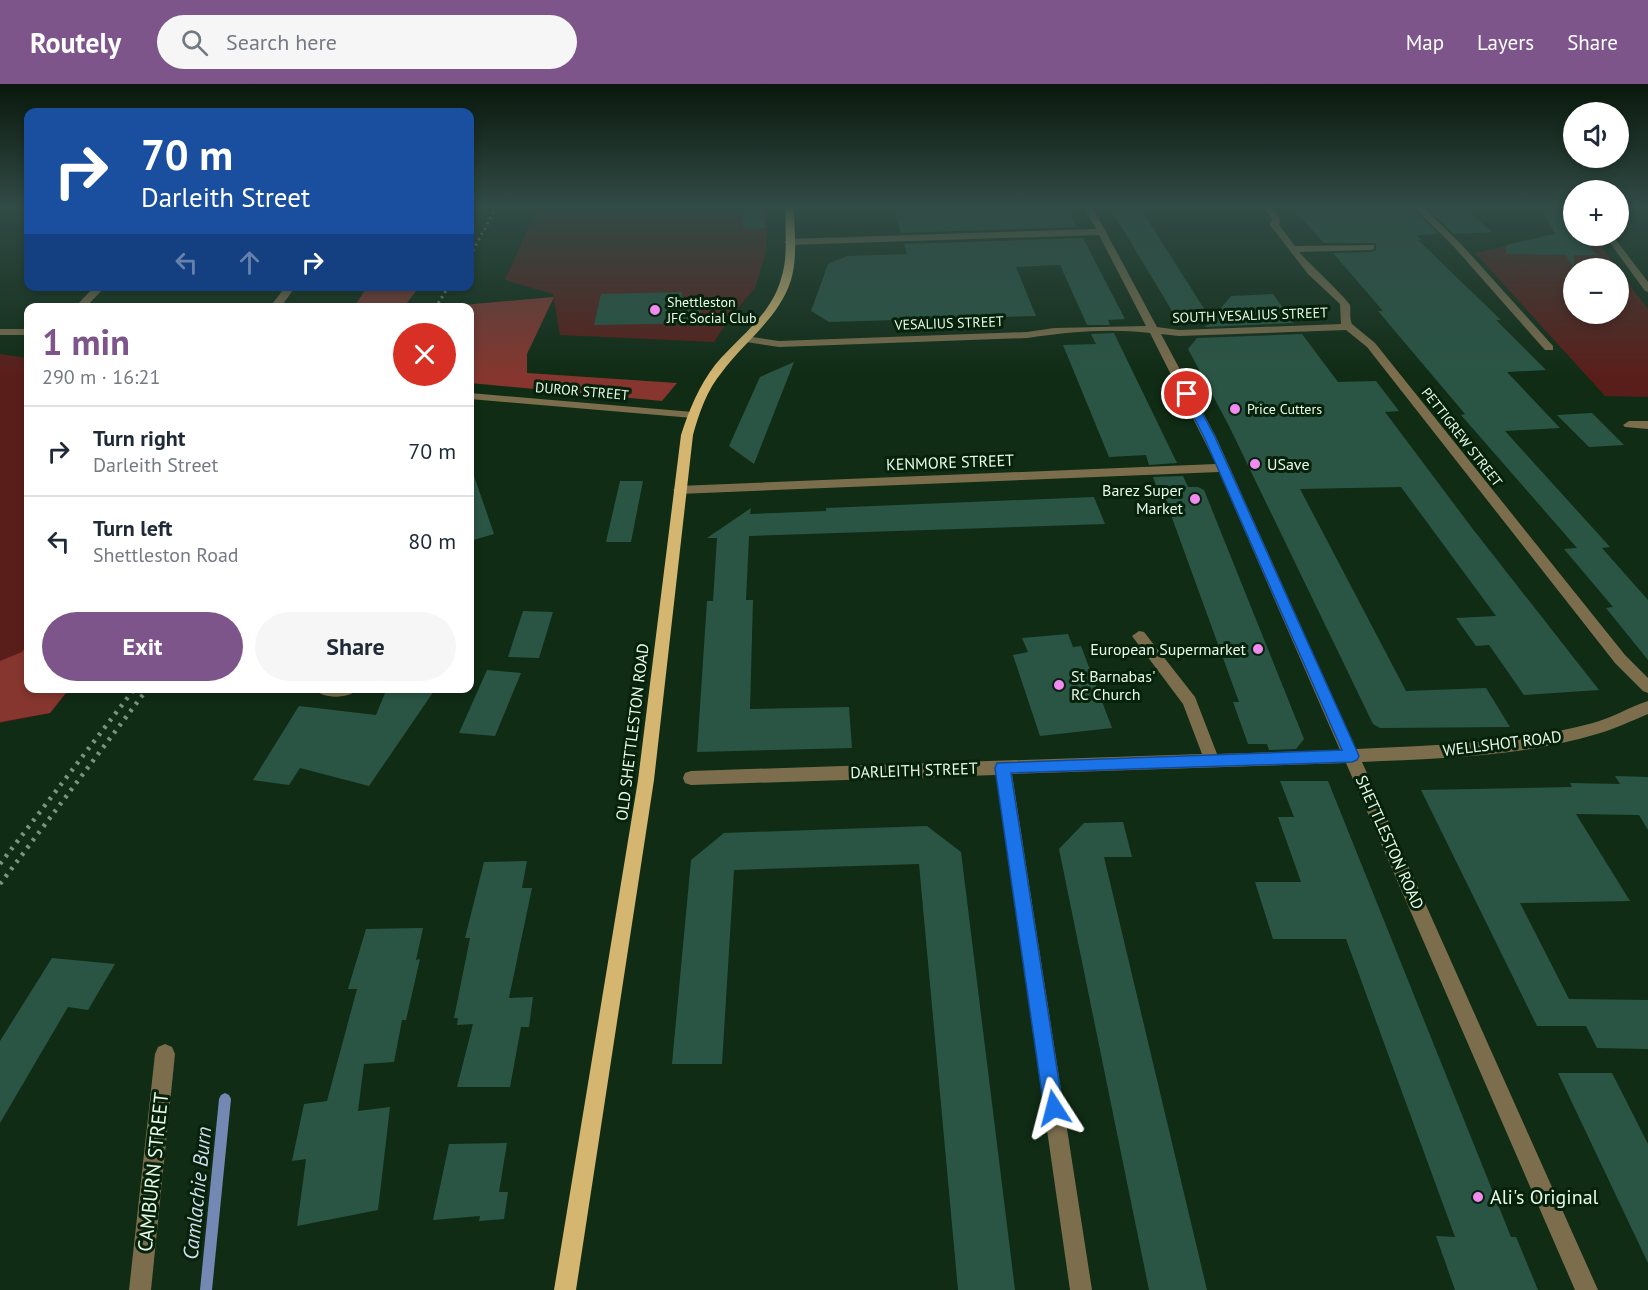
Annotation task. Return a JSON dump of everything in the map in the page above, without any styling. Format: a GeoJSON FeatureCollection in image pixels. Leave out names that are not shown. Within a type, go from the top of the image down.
{"type":"FeatureCollection","features":[{"type":"Feature","properties":{"kind":"main road","name":"OLD SHETTLESTON ROAD"},"geometry":{"type":"LineString","coordinates":[[565,1290],[647,774],[683,455],[693,415],[708,383],[770,311],[783,290],[788,262]]}},
{"type":"Feature","properties":{"kind":"street","name":"SHETTLESTON ROAD"},"geometry":{"type":"LineString","coordinates":[[1118,262],[1210,437],[1587,1290]]}},
{"type":"Feature","properties":{"kind":"street"},"geometry":{"type":"LineString","coordinates":[[1305,262],[1320,280],[1336,291],[1346,304],[1343,316],[1347,327]]}},
{"type":"Feature","properties":{"kind":"street"},"geometry":{"type":"LineString","coordinates":[[1473,262],[1549,348]]}},
{"type":"Feature","properties":{"kind":"street"},"geometry":{"type":"LineString","coordinates":[[1628,262],[1648,290]]}},
{"type":"Feature","properties":{"kind":"street"},"geometry":{"type":"LineString","coordinates":[[84,303],[96,291]]}},
{"type":"Feature","properties":{"kind":"street"},"geometry":{"type":"LineString","coordinates":[[278,303],[287,291]]}},
{"type":"Feature","properties":{"kind":"street","name":"SOUTH VESALIUS STREET"},"geometry":{"type":"LineString","coordinates":[[1154,331],[1179,333],[1347,327]]}},
{"type":"Feature","properties":{"kind":"street","name":"PETTIGREW STREET"},"geometry":{"type":"LineString","coordinates":[[1347,327],[1371,345],[1620,659],[1648,687]]}},
{"type":"Feature","properties":{"kind":"street","name":"VESALIUS STREET"},"geometry":{"type":"LineString","coordinates":[[746,339],[779,344],[1027,335],[1136,328],[1154,331]]}},
{"type":"Feature","properties":{"kind":"street"},"geometry":{"type":"LineString","coordinates":[[0,332],[24,332]]}},
{"type":"Feature","properties":{"kind":"street","name":"DUROR STREET"},"geometry":{"type":"LineString","coordinates":[[474,396],[693,415]]}},
{"type":"Feature","properties":{"kind":"street"},"geometry":{"type":"LineString","coordinates":[[1629,425],[1648,425]]}},
{"type":"Feature","properties":{"kind":"street","name":"KENMORE STREET"},"geometry":{"type":"LineString","coordinates":[[679,489],[1223,468]]}},
{"type":"Feature","properties":{"kind":"street"},"geometry":{"type":"LineString","coordinates":[[1139,636],[1190,701],[1212,761]]}},
{"type":"Feature","properties":{"kind":"street","name":"WELLSHOT ROAD"},"geometry":{"type":"LineString","coordinates":[[1352,756],[1454,750],[1564,736],[1596,728],[1648,707]]}},
{"type":"Feature","properties":{"kind":"street","name":"DARLEITH STREET"},"geometry":{"type":"LineString","coordinates":[[691,778],[1352,756]]}},
{"type":"Feature","properties":{"kind":"street"},"geometry":{"type":"LineString","coordinates":[[1002,768],[1081,1290]]}},
{"type":"Feature","properties":{"kind":"street","name":"CAMBURN STREET"},"geometry":{"type":"LineString","coordinates":[[140,1290],[165,1054]]}},
{"type":"Feature","properties":{"kind":"shaded area"},"geometry":{"type":"Polygon","coordinates":[[[513,262],[763,262],[755,288],[732,315],[714,342],[560,335],[553,294],[505,280],[513,262]]]}},
{"type":"Feature","properties":{"kind":"shaded area"},"geometry":{"type":"Polygon","coordinates":[[[1483,262],[1563,262],[1563,324],[1629,324],[1629,284],[1648,309],[1648,397],[1605,396],[1483,262]]]}},
{"type":"Feature","properties":{"kind":"shaded area"},"geometry":{"type":"Polygon","coordinates":[[[364,291],[416,291],[407,303],[357,303],[364,291]]]}},
{"type":"Feature","properties":{"kind":"shaded area"},"geometry":{"type":"Polygon","coordinates":[[[554,297],[527,354],[527,373],[677,383],[662,401],[474,383],[474,304],[554,297]]]}},
{"type":"Feature","properties":{"kind":"shaded area"},"geometry":{"type":"Polygon","coordinates":[[[0,354],[24,357],[24,693],[66,693],[50,713],[0,723],[0,354]]]}},
{"type":"Feature","properties":{"kind":"shaded area"},"geometry":{"type":"Polygon","coordinates":[[[24,649],[24,693],[66,693],[50,713],[0,722],[0,661],[24,649]]]}},
{"type":"Feature","properties":{"kind":"building"},"geometry":{"type":"Polygon","coordinates":[[[1096,262],[1125,319],[1108,320],[1110,325],[1087,325],[1060,265],[1016,267],[1036,316],[829,322],[811,311],[828,264],[1096,262]]]}},
{"type":"Feature","properties":{"kind":"building"},"geometry":{"type":"Polygon","coordinates":[[[1143,262],[1175,262],[1208,315],[1175,316],[1143,262]]]}},
{"type":"Feature","properties":{"kind":"building"},"geometry":{"type":"Polygon","coordinates":[[[1341,262],[1441,262],[1501,320],[1496,320],[1546,370],[1507,372],[1560,428],[1505,431],[1610,547],[1602,548],[1648,600],[1648,660],[1606,608],[1613,607],[1564,549],[1577,548],[1461,415],[1465,414],[1378,311],[1383,311],[1341,262]]]}},
{"type":"Feature","properties":{"kind":"building","name":"Shettleston JFC Social Club"},"geometry":{"type":"Polygon","coordinates":[[[682,292],[682,297],[702,296],[700,323],[594,325],[601,294],[682,292]]]}},
{"type":"Feature","properties":{"kind":"building"},"geometry":{"type":"Polygon","coordinates":[[[1273,294],[1294,323],[1205,327],[1231,296],[1273,294]]]}},
{"type":"Feature","properties":{"kind":"building"},"geometry":{"type":"Polygon","coordinates":[[[1114,333],[1177,463],[1149,465],[1146,455],[1109,457],[1063,345],[1096,344],[1091,334],[1114,333]]]}},
{"type":"Feature","properties":{"kind":"building"},"geometry":{"type":"Polygon","coordinates":[[[1302,334],[1338,382],[1376,381],[1399,411],[1385,412],[1472,528],[1599,690],[1524,695],[1489,645],[1476,646],[1456,618],[1496,616],[1401,487],[1300,489],[1406,691],[1486,688],[1510,727],[1380,728],[1373,724],[1229,426],[1188,349],[1197,338],[1302,334]]]}},
{"type":"Feature","properties":{"kind":"building"},"geometry":{"type":"Polygon","coordinates":[[[794,362],[754,464],[729,446],[760,377],[794,362]]]}},
{"type":"Feature","properties":{"kind":"building"},"geometry":{"type":"Polygon","coordinates":[[[1592,413],[1624,445],[1589,447],[1557,415],[1592,413]]]}},
{"type":"Feature","properties":{"kind":"building"},"geometry":{"type":"Polygon","coordinates":[[[474,476],[494,534],[474,540],[474,476]]]}},
{"type":"Feature","properties":{"kind":"building"},"geometry":{"type":"Polygon","coordinates":[[[1183,476],[1188,487],[1198,487],[1204,490],[1304,739],[1296,749],[1269,750],[1267,744],[1248,744],[1233,702],[1239,702],[1171,515],[1167,515],[1153,477],[1183,476]]]}},
{"type":"Feature","properties":{"kind":"building"},"geometry":{"type":"Polygon","coordinates":[[[620,481],[643,481],[631,542],[606,542],[620,481]]]}},
{"type":"Feature","properties":{"kind":"building"},"geometry":{"type":"Polygon","coordinates":[[[1094,497],[1105,524],[749,536],[746,600],[753,600],[750,709],[849,707],[852,748],[697,752],[707,601],[713,601],[717,538],[707,538],[751,508],[750,514],[826,511],[826,508],[1094,497]]]}},
{"type":"Feature","properties":{"kind":"building"},"geometry":{"type":"Polygon","coordinates":[[[523,611],[553,612],[539,658],[508,657],[523,611]]]}},
{"type":"Feature","properties":{"kind":"building","name":"St Barnabas' RC Church"},"geometry":{"type":"Polygon","coordinates":[[[1068,634],[1073,647],[1081,646],[1112,728],[1040,736],[1013,655],[1028,652],[1022,638],[1068,634]]]}},
{"type":"Feature","properties":{"kind":"building"},"geometry":{"type":"Polygon","coordinates":[[[487,670],[521,673],[495,736],[459,733],[487,670]]]}},
{"type":"Feature","properties":{"kind":"building"},"geometry":{"type":"Polygon","coordinates":[[[385,693],[433,693],[369,786],[300,768],[289,785],[253,780],[299,706],[376,715],[385,693]]]}},
{"type":"Feature","properties":{"kind":"building"},"geometry":{"type":"Polygon","coordinates":[[[1615,776],[1648,777],[1648,830],[1639,815],[1576,814],[1630,901],[1520,903],[1569,999],[1648,1000],[1648,1049],[1597,1048],[1586,1026],[1537,1026],[1421,790],[1572,787],[1570,783],[1620,784],[1615,776]]]}},
{"type":"Feature","properties":{"kind":"building"},"geometry":{"type":"Polygon","coordinates":[[[1280,781],[1328,781],[1511,1237],[1516,1237],[1538,1290],[1455,1290],[1436,1236],[1455,1237],[1346,939],[1273,939],[1255,882],[1301,882],[1278,817],[1294,817],[1280,781]]]}},
{"type":"Feature","properties":{"kind":"building"},"geometry":{"type":"Polygon","coordinates":[[[1123,822],[1132,857],[1104,857],[1207,1290],[1149,1290],[1059,849],[1084,823],[1123,822]]]}},
{"type":"Feature","properties":{"kind":"building"},"geometry":{"type":"Polygon","coordinates":[[[927,826],[961,852],[1015,1290],[958,1290],[919,864],[734,870],[722,1064],[672,1064],[691,860],[724,833],[927,826]]]}},
{"type":"Feature","properties":{"kind":"building"},"geometry":{"type":"Polygon","coordinates":[[[527,861],[522,888],[532,888],[509,998],[533,997],[529,1027],[521,1027],[510,1087],[457,1087],[473,1024],[457,1025],[458,1018],[454,1018],[470,938],[465,938],[484,862],[527,861]]]}},
{"type":"Feature","properties":{"kind":"building"},"geometry":{"type":"Polygon","coordinates":[[[423,928],[416,960],[420,959],[406,1020],[402,1020],[394,1062],[364,1064],[358,1111],[390,1107],[378,1210],[297,1226],[306,1159],[292,1161],[304,1104],[327,1101],[357,989],[348,989],[366,929],[423,928]]]}},
{"type":"Feature","properties":{"kind":"building"},"geometry":{"type":"Polygon","coordinates":[[[52,958],[115,964],[88,1010],[68,1007],[0,1123],[0,1041],[52,958]]]}},
{"type":"Feature","properties":{"kind":"building"},"geometry":{"type":"Polygon","coordinates":[[[1558,1073],[1612,1073],[1648,1144],[1648,1263],[1558,1073]]]}},
{"type":"Feature","properties":{"kind":"building"},"geometry":{"type":"Polygon","coordinates":[[[507,1143],[499,1192],[508,1192],[504,1219],[479,1221],[480,1216],[433,1220],[449,1144],[507,1143]]]}},
{"type":"Feature","properties":{"kind":"waterway","name":"Camlachie Burn"},"geometry":{"type":"LineString","coordinates":[[206,1290],[225,1099]]}},
{"type":"Feature","properties":{"kind":"railway"},"geometry":{"type":"LineString","coordinates":[[438,303],[446,291]]}},
{"type":"Feature","properties":{"kind":"railway"},"geometry":{"type":"LineString","coordinates":[[0,864],[131,693]]}},
{"type":"Feature","properties":{"kind":"railway"},"geometry":{"type":"LineString","coordinates":[[0,884],[144,693]]}},
{"type":"Feature","properties":{"kind":"place","name":"Shettleston JFC Social Club"},"geometry":{"type":"Point","coordinates":[655,310]}},
{"type":"Feature","properties":{"kind":"place","name":"Price Cutters"},"geometry":{"type":"Point","coordinates":[1235,409]}},
{"type":"Feature","properties":{"kind":"place","name":"USave"},"geometry":{"type":"Point","coordinates":[1255,464]}},
{"type":"Feature","properties":{"kind":"place","name":"Barez Super Market"},"geometry":{"type":"Point","coordinates":[1195,499]}},
{"type":"Feature","properties":{"kind":"place","name":"European Supermarket"},"geometry":{"type":"Point","coordinates":[1258,649]}},
{"type":"Feature","properties":{"kind":"place","name":"St Barnabas' RC Church"},"geometry":{"type":"Point","coordinates":[1059,685]}},
{"type":"Feature","properties":{"kind":"place","name":"Ali's Original"},"geometry":{"type":"Point","coordinates":[1478,1197]}},
{"type":"Feature","properties":{"kind":"route"},"geometry":{"type":"LineString","coordinates":[[1054,1108],[1002,768],[1352,756],[1210,437],[1187,394]]}}]}
